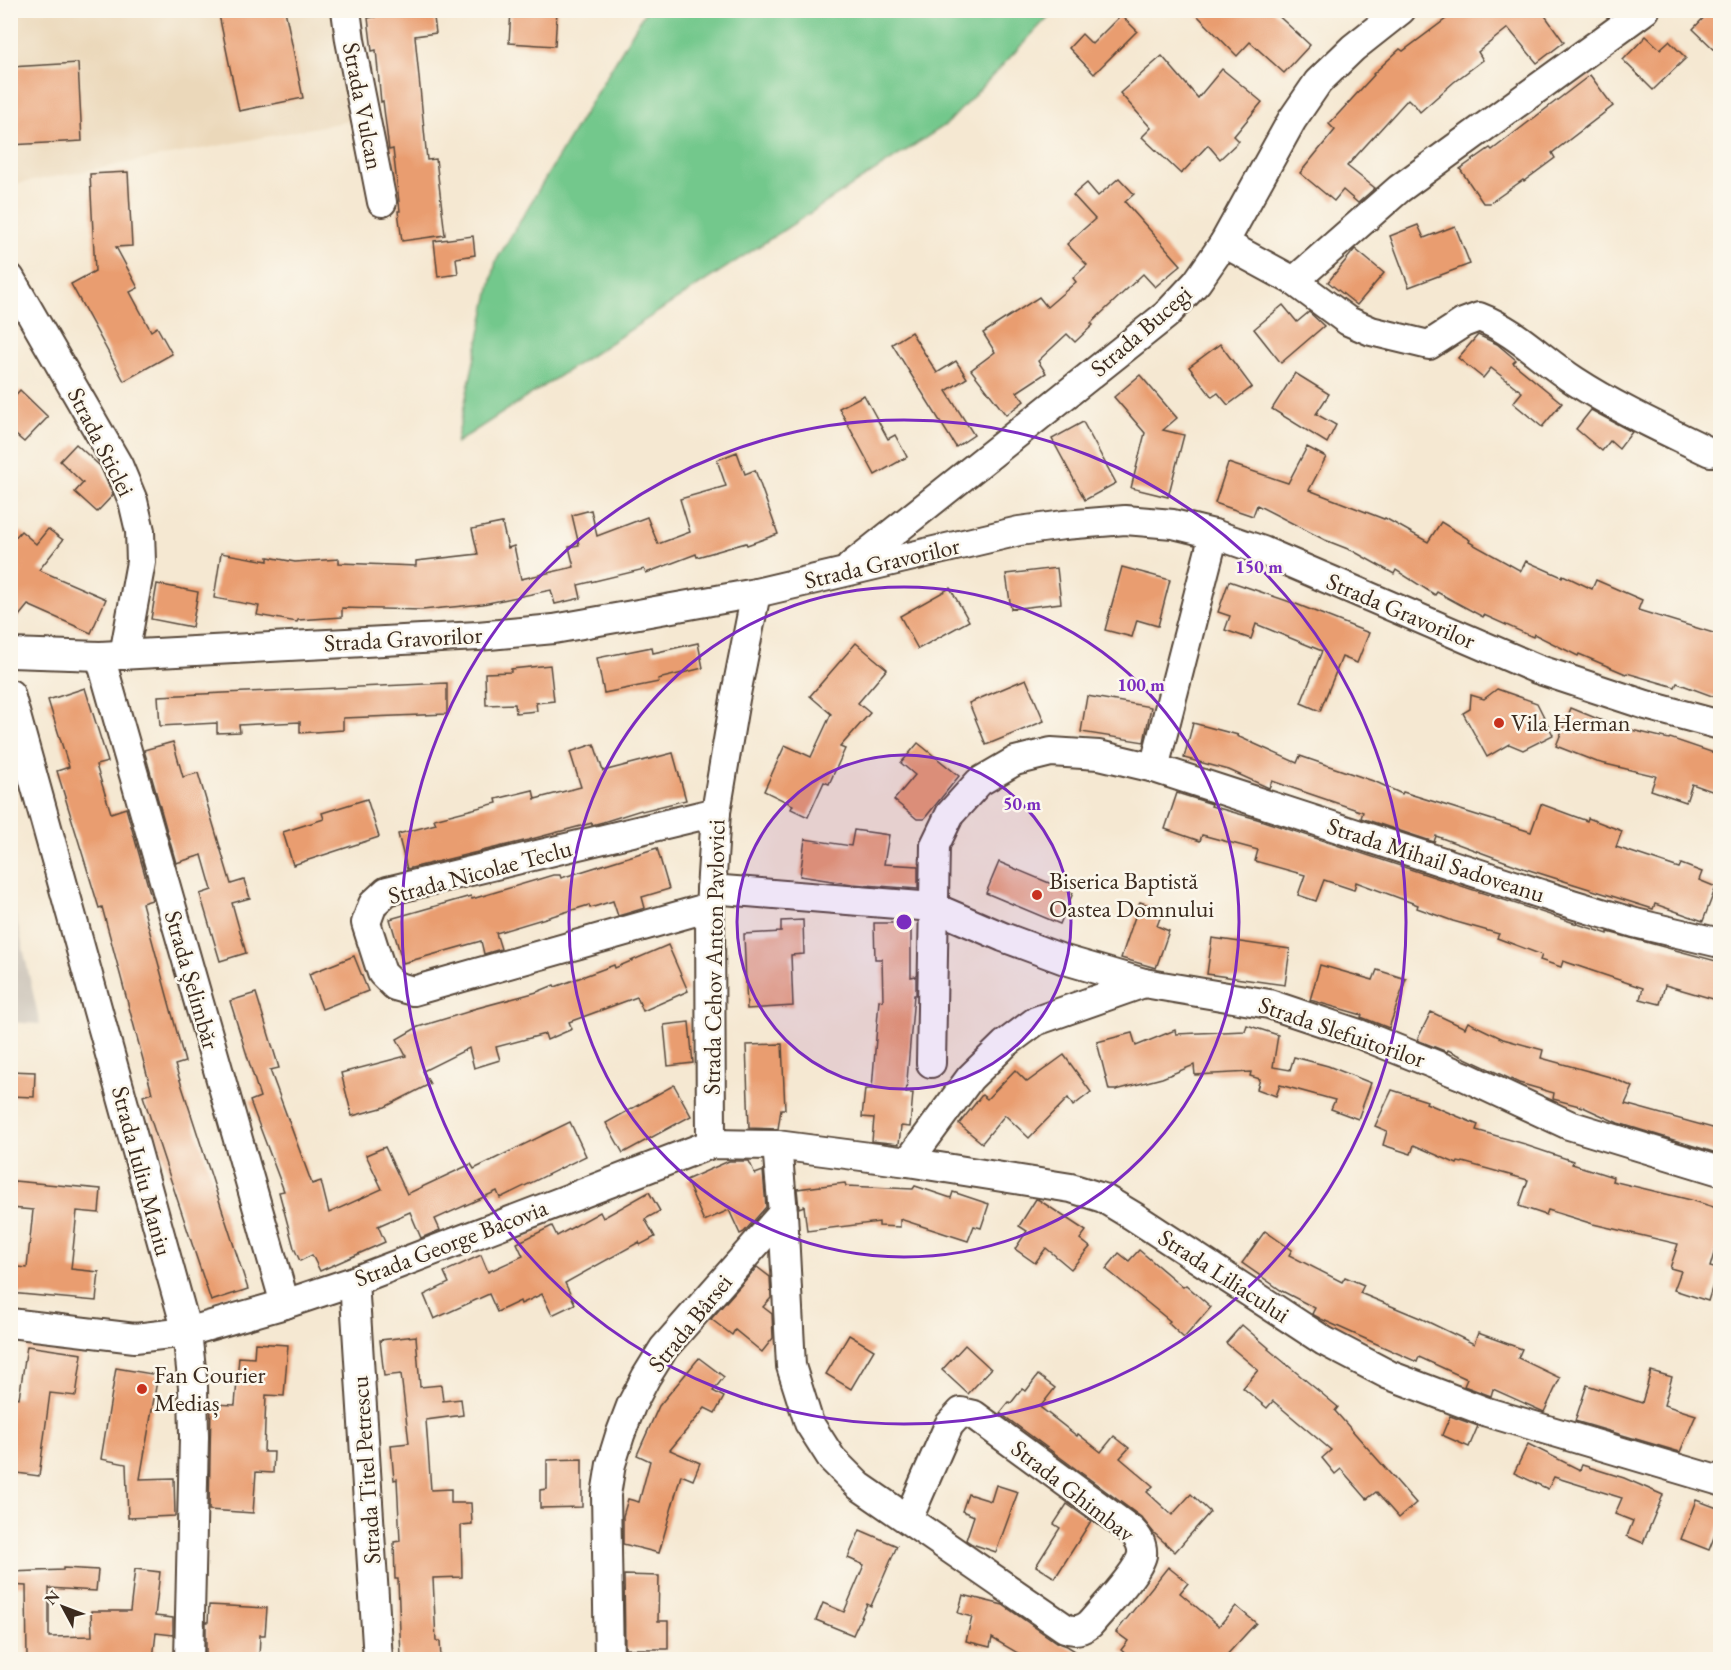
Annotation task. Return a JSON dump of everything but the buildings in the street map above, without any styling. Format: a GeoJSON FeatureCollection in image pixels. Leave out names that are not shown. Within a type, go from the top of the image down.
{"type":"FeatureCollection","features":[{"type":"Feature","properties":{"kind":"street","name":"Strada Vulcan"},"geometry":{"type":"LineString","coordinates":[[346,10],[382,202]]}},
{"type":"Feature","properties":{"kind":"street","name":"Strada Bucegi"},"geometry":{"type":"LineString","coordinates":[[845,571],[1166,315],[1197,282],[1224,243],[1292,120],[1318,82],[1353,48],[1401,10]]}},
{"type":"Feature","properties":{"kind":"street"},"geometry":{"type":"LineString","coordinates":[[1294,281],[1399,189],[1645,10]]}},
{"type":"Feature","properties":{"kind":"street"},"geometry":{"type":"LineString","coordinates":[[1224,243],[1294,281],[1348,321],[1371,331],[1429,345],[1463,323],[1479,317],[1498,325],[1575,381],[1626,411],[1710,453]]}},
{"type":"Feature","properties":{"kind":"street","name":"Strada Sticlei"},"geometry":{"type":"LineString","coordinates":[[10,278],[118,465],[133,501],[140,531],[141,562],[112,655]]}},
{"type":"Feature","properties":{"kind":"street","name":"Strada Gravorilor"},"geometry":{"type":"LineString","coordinates":[[10,653],[112,655],[478,636],[554,629],[756,593],[1019,531],[1125,520],[1173,524],[1215,534],[1263,551],[1537,669],[1646,705],[1720,724]]}},
{"type":"Feature","properties":{"kind":"street"},"geometry":{"type":"LineString","coordinates":[[1154,768],[1215,534]]}},
{"type":"Feature","properties":{"kind":"street","name":"Strada Cehov Anton Pavlovici"},"geometry":{"type":"LineString","coordinates":[[711,1144],[710,898],[716,812],[756,593]]}},
{"type":"Feature","properties":{"kind":"street","name":"Strada Șelimbăr"},"geometry":{"type":"LineString","coordinates":[[112,655],[285,1304]]}},
{"type":"Feature","properties":{"kind":"street","name":"Strada Iuliu Maniu"},"geometry":{"type":"LineString","coordinates":[[10,694],[187,1332],[193,1387],[194,1437],[189,1659]]}},
{"type":"Feature","properties":{"kind":"street","name":"Strada Mihail Sadoveanu"},"geometry":{"type":"LineString","coordinates":[[932,1063],[935,845],[950,814],[979,782],[1015,761],[1051,752],[1100,755],[1154,768],[1582,907],[1635,923],[1720,943]]}},
{"type":"Feature","properties":{"kind":"street","name":"Strada Nicolae Teclu"},"geometry":{"type":"LineString","coordinates":[[710,898],[412,991],[395,986],[382,973],[366,923],[373,904],[387,891],[716,812]]}},
{"type":"Feature","properties":{"kind":"street"},"geometry":{"type":"LineString","coordinates":[[710,898],[933,907],[1065,960],[1144,983]]}},
{"type":"Feature","properties":{"kind":"street","name":"Strada Slefuitorilor"},"geometry":{"type":"LineString","coordinates":[[908,1162],[970,1078],[1013,1038],[1036,1021],[1144,983],[1269,1004],[1359,1035],[1466,1077],[1569,1125],[1720,1171]]}},
{"type":"Feature","properties":{"kind":"street","name":"Strada George Bacovia"},"geometry":{"type":"LineString","coordinates":[[10,1323],[135,1338],[187,1332],[285,1304],[354,1281],[711,1144]]}},
{"type":"Feature","properties":{"kind":"street","name":"Strada Liliacului"},"geometry":{"type":"LineString","coordinates":[[711,1144],[777,1145],[908,1162],[1071,1188],[1102,1198],[1143,1222],[1324,1341],[1389,1375],[1487,1412],[1720,1481]]}},
{"type":"Feature","properties":{"kind":"street","name":"Strada Ghimbav"},"geometry":{"type":"LineString","coordinates":[[777,1145],[791,1366],[809,1423],[832,1459],[859,1486],[1071,1631],[1085,1628],[1090,1624],[1136,1570],[1142,1556],[1139,1539],[1131,1530],[974,1415],[961,1412],[949,1425],[908,1519]]}},
{"type":"Feature","properties":{"kind":"street","name":"Strada Bârsei"},"geometry":{"type":"LineString","coordinates":[[609,1659],[606,1495],[614,1455],[631,1406],[664,1348],[783,1213]]}},
{"type":"Feature","properties":{"kind":"street","name":"Strada Titel Petrescu"},"geometry":{"type":"LineString","coordinates":[[354,1281],[378,1659]]}},
{"type":"Feature","properties":{"kind":"shaded area"},"geometry":{"type":"Polygon","coordinates":[[[11,11],[349,11],[365,118],[11,185],[11,11]]]}},
{"type":"Feature","properties":{"kind":"shaded area"},"geometry":{"type":"Polygon","coordinates":[[[11,894],[40,1024],[11,1022],[11,894]]]}},
{"type":"Feature","properties":{"kind":"green space"},"geometry":{"type":"Polygon","coordinates":[[[646,10],[1045,10],[1049,16],[947,124],[456,443],[496,261],[646,10]]]}},
{"type":"Feature","properties":{"kind":"place","name":"Vila Herman"},"geometry":{"type":"Point","coordinates":[1499,723]}},
{"type":"Feature","properties":{"kind":"place","name":"Biserica Baptistă Oastea Domnului"},"geometry":{"type":"Point","coordinates":[1037,895]}},
{"type":"Feature","properties":{"kind":"place","name":"Fan Courier Mediaș"},"geometry":{"type":"Point","coordinates":[142,1389]}}]}
